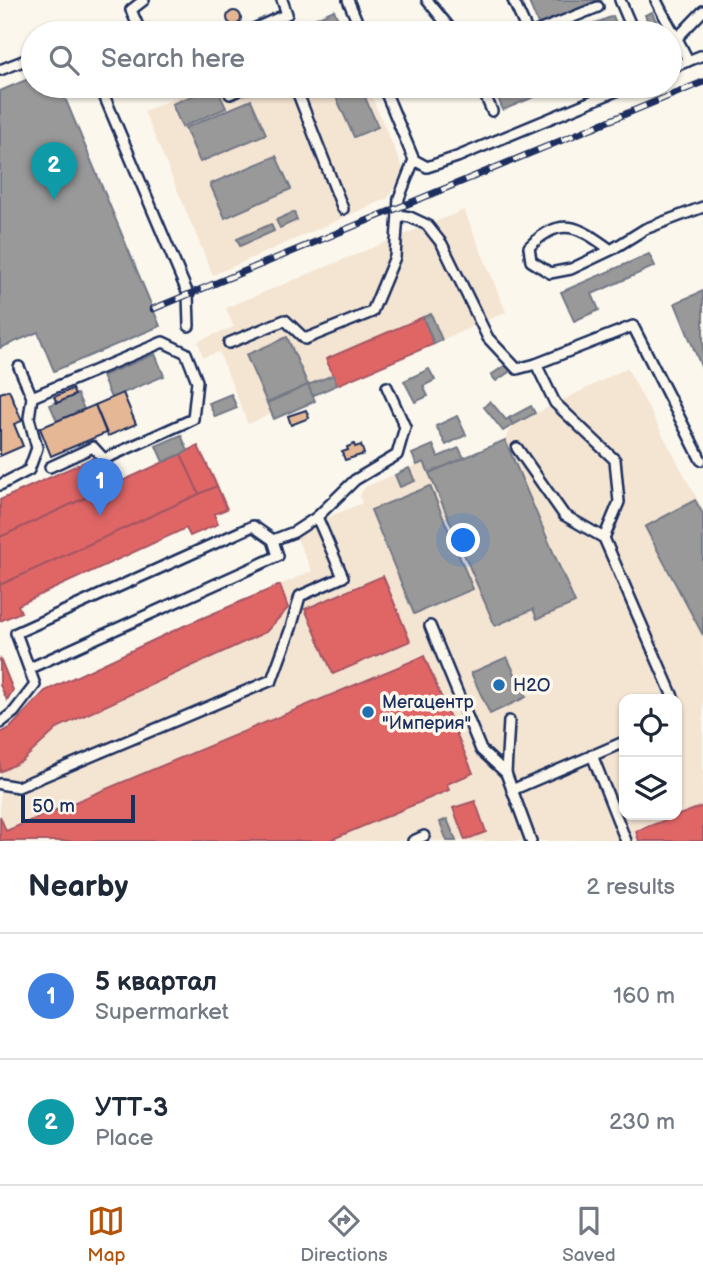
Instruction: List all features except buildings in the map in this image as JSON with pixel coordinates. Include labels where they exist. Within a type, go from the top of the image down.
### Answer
[{"type":"lane","points":[[136,21],[131,10],[144,0]]},
{"type":"lane","points":[[272,21],[287,14],[282,0]]},
{"type":"lane","points":[[348,0],[357,21]]},
{"type":"lane","points":[[427,0],[444,21]]},
{"type":"lane","points":[[513,0],[524,21]]},
{"type":"lane","points":[[620,0],[629,21]]},
{"type":"lane","points":[[656,0],[665,21]]},
{"type":"lane","points":[[561,21],[598,6]]},
{"type":"lane","points":[[682,33],[703,11]]},
{"type":"lane","points":[[682,47],[688,61]]},
{"type":"lane","points":[[682,63],[703,55]]},
{"type":"lane","points":[[0,70],[21,62]]},
{"type":"lane","points":[[105,98],[188,294],[189,326]]},
{"type":"lane","points":[[300,98],[343,209]]},
{"type":"lane","points":[[388,98],[414,159],[428,166],[457,157],[599,98]]},
{"type":"lane","points":[[486,98],[492,111]]},
{"type":"lane","points":[[229,342],[285,320],[305,339],[372,312],[395,257],[399,198],[414,159]]},
{"type":"lane","points":[[611,250],[583,230],[564,226],[542,233],[529,247],[531,261],[550,273],[571,269],[611,250],[645,229],[703,207]]},
{"type":"lane","points":[[398,215],[427,225],[442,244],[488,338],[517,369],[633,326],[701,460]]},
{"type":"lane","points":[[32,397],[163,342],[187,354],[197,381],[193,419],[104,458],[93,447],[50,467]]},
{"type":"lane","points":[[536,364],[555,403],[615,460],[620,502],[604,538]]},
{"type":"lane","points":[[0,485],[29,470],[37,449],[29,418],[32,397],[19,367]]},
{"type":"lane","points":[[273,540],[294,532],[317,517],[355,480],[397,455],[405,426],[387,387]]},
{"type":"lane","points":[[517,448],[564,515],[604,538],[672,694]]},
{"type":"lane","points":[[0,784],[18,787],[272,680],[292,628],[300,596],[343,577],[317,517]]},
{"type":"lane","points":[[0,723],[14,712],[35,685],[16,633],[253,526],[273,540],[278,556],[30,668]]},
{"type":"lane","points":[[430,626],[481,750],[506,774]]},
{"type":"lane","points":[[509,721],[506,774],[531,841]]},
{"type":"lane","points":[[512,790],[619,744]]},
{"type":"lane","points":[[592,755],[626,841]]},
{"type":"lane","points":[[413,841],[424,836]]},
{"type":"shaded area","points":[[176,98],[372,98],[404,171],[388,198],[213,275],[144,111]]},
{"type":"shaded area","points":[[464,210],[506,312],[313,396],[315,401],[274,419],[271,414],[248,424],[219,352],[203,357],[198,341],[234,327],[226,308]]},
{"type":"shaded area","points":[[627,368],[703,510],[703,841],[0,841],[0,733],[10,728],[45,691],[186,625],[312,571],[294,532],[362,503],[360,496],[365,487],[424,462],[429,473],[505,440],[513,425]]},
{"type":"railway","points":[[682,91],[703,82]]},
{"type":"railway","points":[[153,309],[664,98]]},
{"type":"place","name":"УТТ-3","points":[[54,200]]},
{"type":"place","name":"5 квартал","points":[[100,516]]},
{"type":"place","name":"H2O","points":[[499,685]]},
{"type":"place","name":"Мегацентр \"Империя\"","points":[[368,712]]}]
